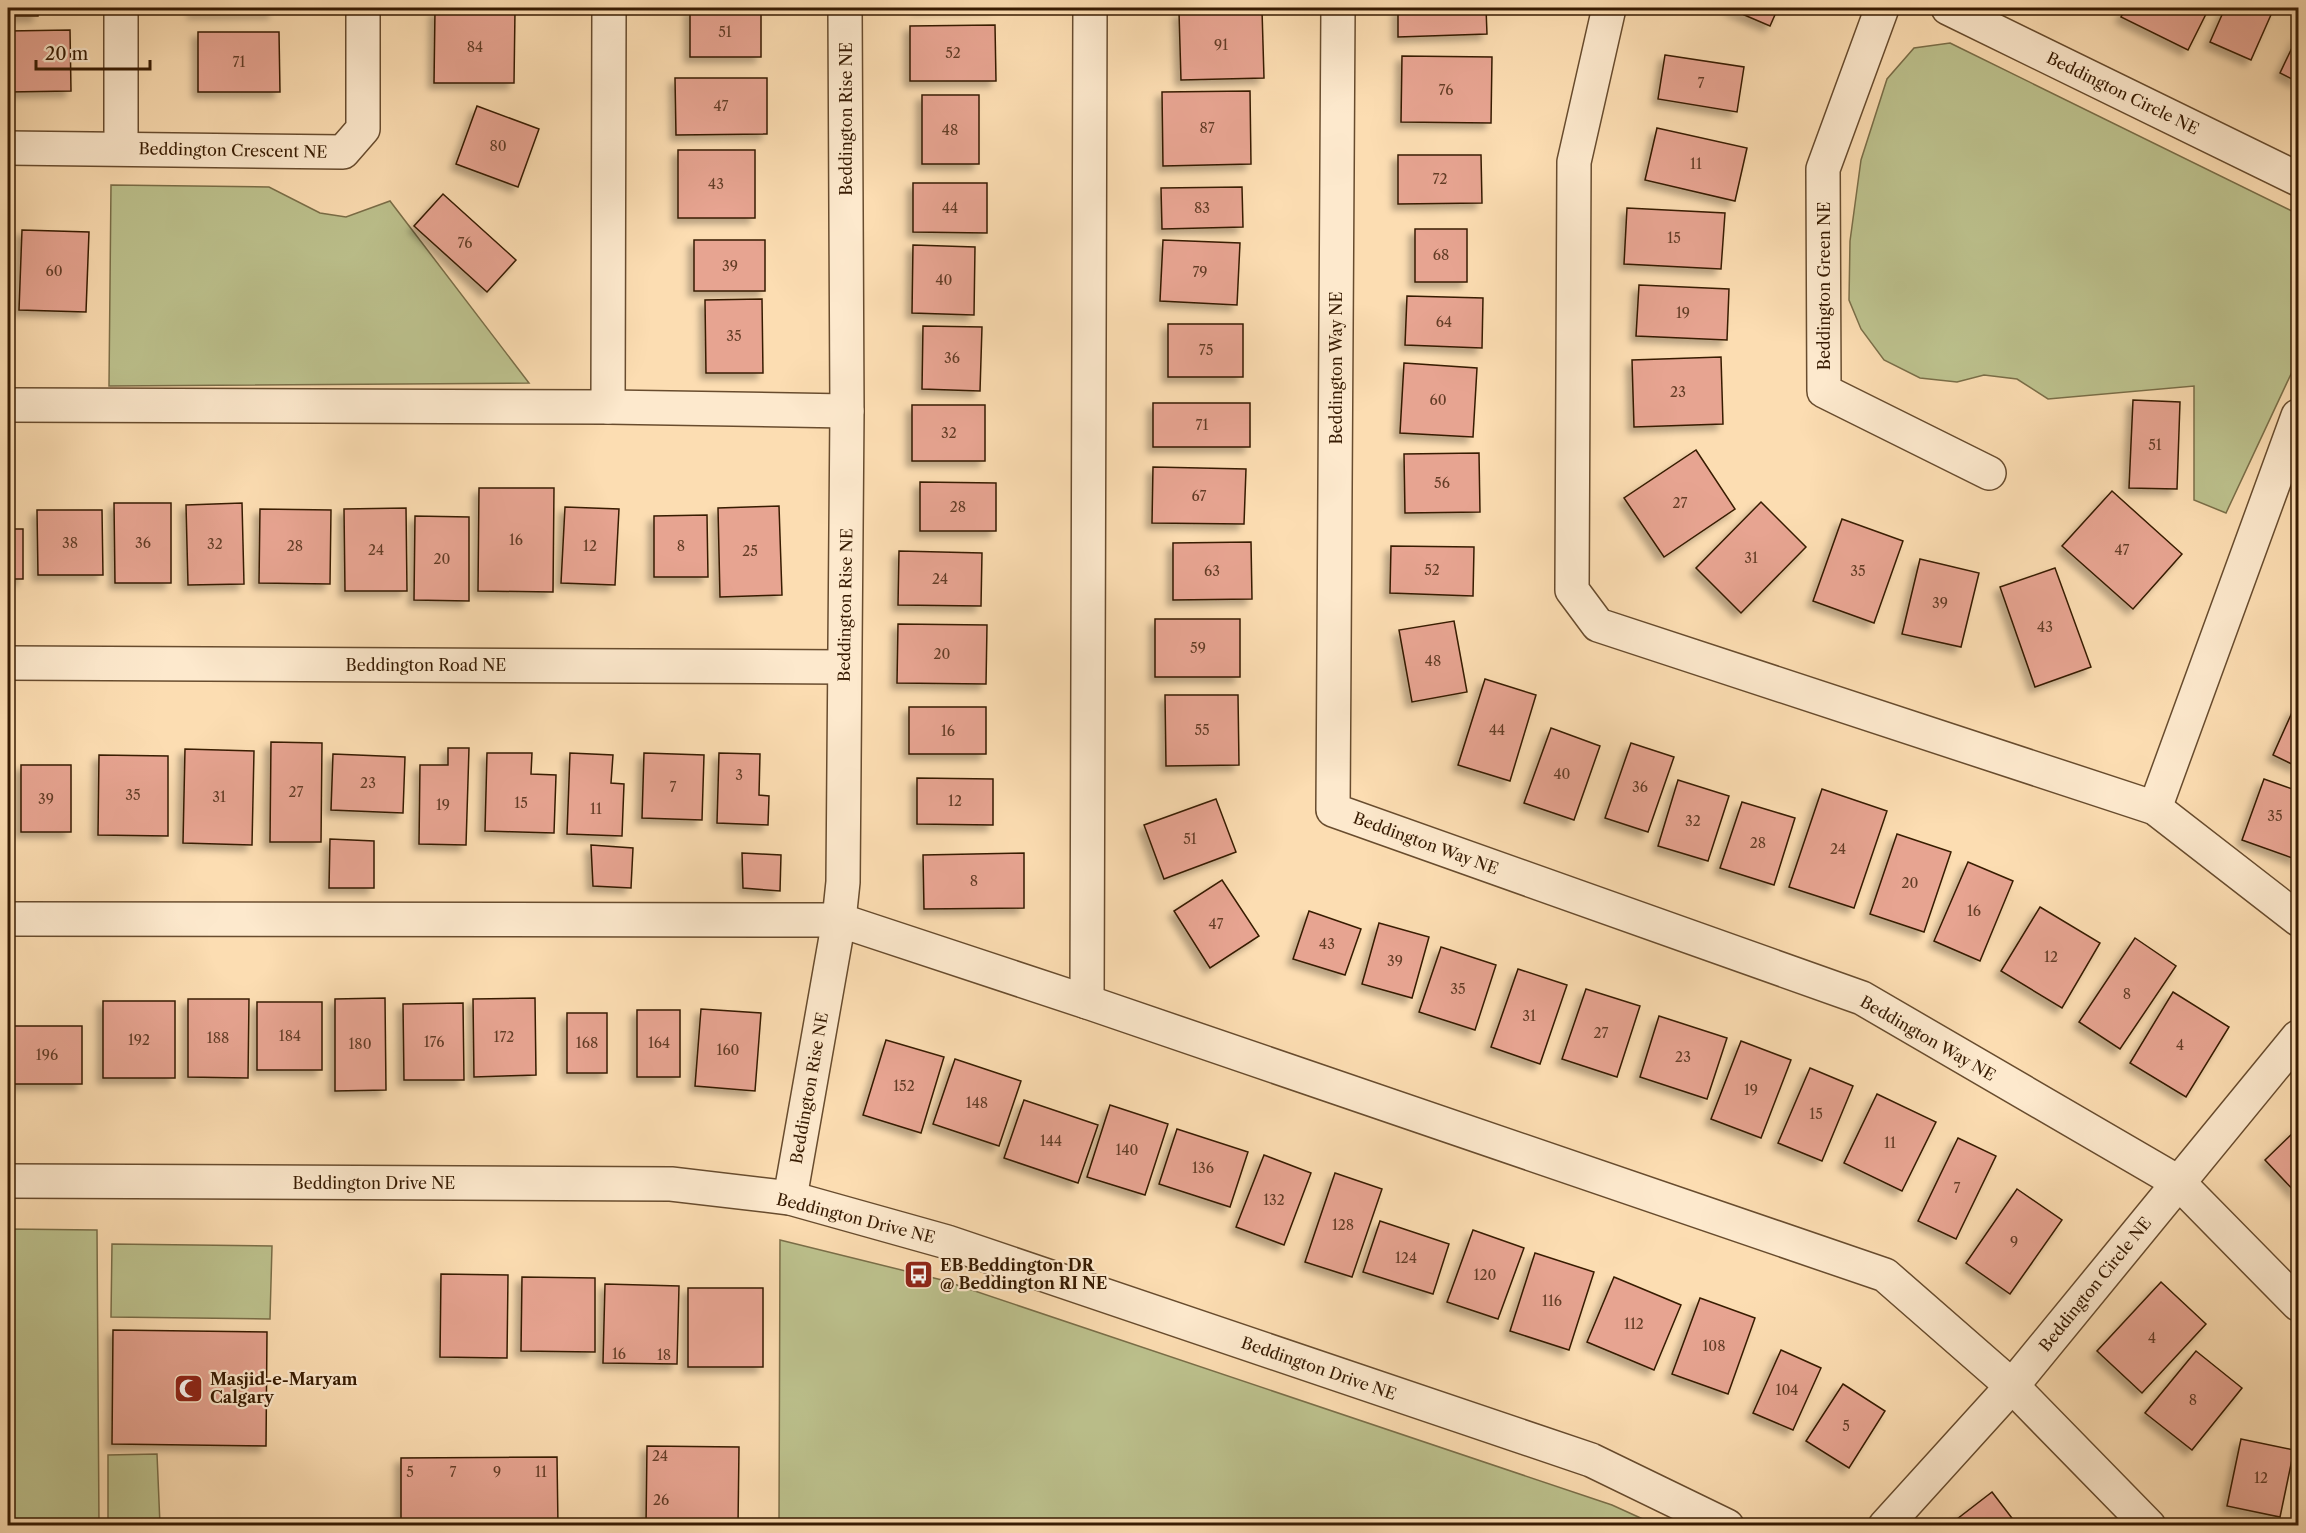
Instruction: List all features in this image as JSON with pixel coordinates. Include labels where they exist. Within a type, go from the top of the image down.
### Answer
[{"type":"street","points":[[121,8],[121,148]]},
{"type":"street","name":"Beddington Crescent NE","points":[[8,148],[344,152],[363,129],[363,8]]},
{"type":"street","points":[[608,407],[609,8]]},
{"type":"street","name":"Beddington Rise NE","points":[[790,1198],[839,920],[843,882],[847,411],[845,8]]},
{"type":"street","points":[[1087,1002],[1090,8]]},
{"type":"street","name":"Beddington Way NE","points":[[1338,8],[1334,810],[1862,998],[2178,1182]]},
{"type":"street","points":[[1609,8],[1574,162],[1572,590],[1598,625],[2156,808],[2298,919]]},
{"type":"street","name":"Beddington Green NE","points":[[1882,8],[1823,169],[1824,391],[1989,474]]},
{"type":"street","name":"Beddington Circle NE","points":[[1948,8],[2298,179]]},
{"type":"street","points":[[8,405],[608,407],[847,411]]},
{"type":"street","points":[[2156,808],[2298,416]]},
{"type":"street","name":"Beddington Road NE","points":[[8,663],[844,667]]},
{"type":"street","points":[[8,919],[839,920],[1087,1002],[1885,1275],[2012,1386],[2149,1526]]},
{"type":"street","name":"Beddington Circle NE","points":[[1885,1526],[2012,1386],[2298,1037]]},
{"type":"street","name":"Beddington Drive NE","points":[[8,1181],[671,1184],[790,1198],[947,1242],[1591,1460],[1727,1526]]},
{"type":"street","points":[[2178,1182],[2298,1304]]},
{"type":"green space","points":[[1950,43],[2298,214],[2298,359],[2226,513],[2194,500],[2194,386],[2048,399],[2017,379],[1984,375],[1957,382],[1920,378],[1884,360],[1861,329],[1849,300],[1850,241],[1861,160],[1887,79],[1914,48]]},
{"type":"green space","points":[[111,185],[269,187],[320,213],[346,217],[390,201],[529,383],[109,386]]},
{"type":"green space","points":[[8,1229],[97,1230],[99,1525],[8,1525]]},
{"type":"green space","points":[[780,1240],[942,1280],[1612,1505],[1656,1525],[779,1525]]},
{"type":"green space","points":[[112,1244],[272,1246],[270,1319],[111,1317]]},
{"type":"green space","points":[[157,1454],[160,1525],[108,1525],[108,1455]]},
{"type":"building","points":[[8,8],[38,8],[38,16],[8,16]]},
{"type":"building","points":[[193,8],[274,8],[274,13],[193,13]]},
{"type":"building","points":[[690,8],[761,8],[761,57],[690,57]]},
{"type":"building","points":[[918,8],[997,8],[918,9]]},
{"type":"building","points":[[1398,8],[1486,8],[1487,34],[1398,37]]},
{"type":"building","points":[[1728,8],[1778,8],[1770,26]]},
{"type":"building","points":[[2126,8],[2209,8],[2188,50],[2121,17]]},
{"type":"building","points":[[2225,8],[2274,8],[2251,60],[2210,42]]},
{"type":"building","points":[[435,10],[515,11],[514,83],[434,83]]},
{"type":"building","points":[[1262,10],[1264,78],[1181,80],[1179,12]]},
{"type":"building","points":[[995,25],[996,81],[910,81],[910,26]]},
{"type":"building","points":[[70,30],[71,91],[8,92],[8,31]]},
{"type":"building","points":[[198,32],[279,32],[280,92],[198,92]]},
{"type":"building","points":[[2298,35],[2298,82],[2280,73]]},
{"type":"building","points":[[1665,55],[1744,67],[1737,112],[1658,99]]},
{"type":"building","points":[[1402,56],[1492,57],[1491,123],[1401,122]]},
{"type":"building","points":[[675,78],[767,78],[767,134],[676,135]]},
{"type":"building","points":[[1250,91],[1251,164],[1163,166],[1162,92]]},
{"type":"building","points":[[922,95],[979,95],[979,164],[922,164]]},
{"type":"building","points":[[477,106],[539,129],[518,187],[456,164]]},
{"type":"building","points":[[1657,128],[1747,148],[1735,201],[1645,180]]},
{"type":"building","points":[[678,150],[755,150],[755,218],[678,218]]},
{"type":"building","points":[[1398,155],[1481,155],[1482,203],[1398,204]]},
{"type":"building","points":[[913,183],[987,183],[987,233],[913,232]]},
{"type":"building","points":[[1242,187],[1243,227],[1162,229],[1161,188]]},
{"type":"building","points":[[443,194],[516,260],[487,292],[414,226]]},
{"type":"building","points":[[1627,208],[1725,213],[1721,269],[1624,264]]},
{"type":"building","points":[[1415,229],[1467,229],[1467,282],[1415,282]]},
{"type":"building","points":[[22,230],[89,232],[86,312],[19,310]]},
{"type":"building","points":[[694,240],[765,240],[765,291],[694,291]]},
{"type":"building","points":[[1163,240],[1240,243],[1237,305],[1160,301]]},
{"type":"building","points":[[913,245],[975,247],[974,315],[912,313]]},
{"type":"building","points":[[1639,285],[1729,289],[1727,340],[1636,336]]},
{"type":"building","points":[[1407,296],[1483,298],[1482,348],[1405,345]]},
{"type":"building","points":[[762,299],[763,373],[706,373],[705,300]]},
{"type":"building","points":[[1168,324],[1243,324],[1243,377],[1168,377]]},
{"type":"building","points":[[923,326],[982,327],[980,391],[922,389]]},
{"type":"building","points":[[1721,357],[1723,424],[1634,427],[1632,360]]},
{"type":"building","points":[[1404,363],[1477,368],[1473,437],[1400,433]]},
{"type":"building","points":[[2133,400],[2180,402],[2177,489],[2129,488]]},
{"type":"building","points":[[1153,403],[1250,403],[1250,447],[1153,447]]},
{"type":"building","points":[[912,405],[985,405],[985,461],[912,461]]},
{"type":"building","points":[[1696,450],[1735,509],[1664,557],[1624,498]]},
{"type":"building","points":[[1479,453],[1480,512],[1405,513],[1404,454]]},
{"type":"building","points":[[1153,467],[1246,469],[1244,524],[1152,523]]},
{"type":"building","points":[[920,482],[996,483],[996,531],[920,531]]},
{"type":"building","points":[[479,488],[554,488],[553,592],[478,591]]},
{"type":"building","points":[[2112,491],[2182,554],[2133,609],[2062,546]]},
{"type":"building","points":[[1761,502],[1806,547],[1741,613],[1696,568]]},
{"type":"building","points":[[114,503],[171,503],[171,583],[115,583]]},
{"type":"building","points":[[242,503],[244,584],[188,585],[186,505]]},
{"type":"building","points":[[779,506],[782,595],[720,597],[718,508]]},
{"type":"building","points":[[565,507],[619,509],[615,585],[561,583]]},
{"type":"building","points":[[406,508],[407,591],[345,591],[344,509]]},
{"type":"building","points":[[260,509],[331,510],[330,584],[259,583]]},
{"type":"building","points":[[37,510],[102,510],[103,575],[38,575]]},
{"type":"building","points":[[707,515],[708,577],[654,577],[654,516]]},
{"type":"building","points":[[415,516],[469,517],[469,601],[414,600]]},
{"type":"building","points":[[1842,519],[1903,541],[1874,623],[1813,601]]},
{"type":"building","points":[[8,529],[23,529],[23,579],[8,579]]},
{"type":"building","points":[[1251,542],[1252,599],[1173,600],[1173,543]]},
{"type":"building","points":[[1391,546],[1474,547],[1473,596],[1390,593]]},
{"type":"building","points":[[899,551],[982,553],[981,606],[898,605]]},
{"type":"building","points":[[1920,559],[1979,573],[1961,647],[1902,634]]},
{"type":"building","points":[[2055,568],[2091,667],[2035,687],[2000,587]]},
{"type":"building","points":[[1155,619],[1240,619],[1240,677],[1155,677]]},
{"type":"building","points":[[1454,621],[1467,692],[1412,702],[1399,630]]},
{"type":"building","points":[[898,624],[987,625],[986,684],[897,683]]},
{"type":"building","points":[[1485,679],[1536,695],[1510,781],[1458,765]]},
{"type":"building","points":[[1165,695],[1238,695],[1239,765],[1166,766]]},
{"type":"building","points":[[909,707],[986,707],[986,754],[909,754]]},
{"type":"building","points":[[2294,708],[2298,710],[2298,767],[2273,755]]},
{"type":"building","points":[[1551,728],[1600,746],[1574,820],[1524,803]]},
{"type":"building","points":[[271,742],[322,743],[321,842],[270,842]]},
{"type":"building","points":[[1631,743],[1674,757],[1648,832],[1605,818]]},
{"type":"building","points":[[448,748],[469,748],[466,845],[419,844],[420,765],[448,765]]},
{"type":"building","points":[[185,749],[254,751],[252,845],[183,843]]},
{"type":"building","points":[[487,753],[532,753],[531,774],[556,775],[554,833],[485,831]]},
{"type":"building","points":[[570,753],[613,755],[611,783],[624,784],[622,836],[567,834]]},
{"type":"building","points":[[644,753],[704,755],[702,820],[642,818]]},
{"type":"building","points":[[719,753],[760,754],[759,795],[769,796],[768,825],[717,823]]},
{"type":"building","points":[[333,754],[405,757],[403,813],[331,810]]},
{"type":"building","points":[[99,755],[168,756],[168,836],[98,835]]},
{"type":"building","points":[[21,765],[71,765],[71,832],[21,832]]},
{"type":"building","points":[[917,778],[993,779],[993,825],[917,824]]},
{"type":"building","points":[[2264,779],[2298,791],[2298,860],[2242,840]]},
{"type":"building","points":[[1678,780],[1729,796],[1708,861],[1658,846]]},
{"type":"building","points":[[1822,789],[1887,811],[1854,908],[1789,887]]},
{"type":"building","points":[[1216,799],[1236,852],[1164,879],[1144,825]]},
{"type":"building","points":[[1742,802],[1795,818],[1774,885],[1720,868]]},
{"type":"building","points":[[1897,834],[1951,852],[1924,932],[1870,914]]},
{"type":"building","points":[[330,839],[374,841],[374,888],[329,888]]},
{"type":"building","points":[[591,845],[633,848],[631,888],[593,886]]},
{"type":"building","points":[[742,853],[781,855],[780,891],[743,888]]},
{"type":"building","points":[[1024,853],[1024,908],[924,909],[923,855]]},
{"type":"building","points":[[1968,862],[2013,881],[1980,961],[1934,941]]},
{"type":"building","points":[[1222,880],[1259,936],[1210,968],[1174,911]]},
{"type":"building","points":[[2040,907],[2100,943],[2062,1008],[2001,971]]},
{"type":"building","points":[[1309,911],[1361,929],[1345,975],[1293,959]]},
{"type":"building","points":[[1379,923],[1429,937],[1412,998],[1362,984]]},
{"type":"building","points":[[2135,938],[2176,966],[2120,1049],[2079,1022]]},
{"type":"building","points":[[1441,947],[1496,965],[1475,1030],[1419,1012]]},
{"type":"building","points":[[1518,969],[1567,985],[1540,1064],[1491,1047]]},
{"type":"building","points":[[1586,989],[1640,1006],[1617,1077],[1562,1059]]},
{"type":"building","points":[[2173,992],[2229,1027],[2186,1097],[2130,1063]]},
{"type":"building","points":[[385,998],[386,1090],[335,1091],[335,999]]},
{"type":"building","points":[[535,998],[536,1075],[474,1077],[473,999]]},
{"type":"building","points":[[188,999],[249,999],[248,1078],[188,1077]]},
{"type":"building","points":[[103,1001],[175,1001],[175,1078],[103,1078]]},
{"type":"building","points":[[257,1002],[322,1002],[322,1070],[257,1070]]},
{"type":"building","points":[[463,1003],[464,1080],[404,1080],[403,1004]]},
{"type":"building","points":[[701,1009],[761,1013],[755,1091],[695,1086]]},
{"type":"building","points":[[637,1010],[680,1010],[680,1077],[637,1077]]},
{"type":"building","points":[[567,1013],[607,1013],[607,1073],[567,1073]]},
{"type":"building","points":[[1659,1016],[1727,1038],[1707,1099],[1640,1077]]},
{"type":"building","points":[[11,1026],[82,1026],[82,1084],[11,1084]]},
{"type":"building","points":[[886,1040],[944,1057],[921,1133],[863,1115]]},
{"type":"building","points":[[1741,1041],[1791,1060],[1761,1138],[1711,1119]]},
{"type":"building","points":[[955,1059],[1021,1081],[999,1146],[933,1124]]},
{"type":"building","points":[[1810,1068],[1853,1086],[1822,1161],[1778,1143]]},
{"type":"building","points":[[1877,1094],[1936,1122],[1902,1191],[1844,1163]]},
{"type":"building","points":[[1024,1100],[1098,1125],[1078,1183],[1004,1158]]},
{"type":"building","points":[[1110,1105],[1168,1124],[1145,1195],[1087,1177]]},
{"type":"building","points":[[2298,1128],[2298,1195],[2265,1160]]},
{"type":"building","points":[[1177,1129],[1248,1152],[1230,1207],[1159,1184]]},
{"type":"building","points":[[1958,1138],[1996,1156],[1956,1239],[1918,1221]]},
{"type":"building","points":[[1264,1155],[1311,1173],[1284,1245],[1236,1227]]},
{"type":"building","points":[[1335,1173],[1382,1189],[1352,1277],[1305,1262]]},
{"type":"building","points":[[2017,1189],[2062,1220],[2010,1294],[1966,1263]]},
{"type":"building","points":[[1380,1221],[1449,1244],[1433,1294],[1363,1272]]},
{"type":"building","points":[[1473,1230],[1524,1248],[1498,1319],[1447,1302]]},
{"type":"building","points":[[1535,1253],[1594,1272],[1569,1350],[1510,1331]]},
{"type":"building","points":[[441,1274],[508,1275],[507,1358],[440,1357]]},
{"type":"building","points":[[522,1277],[595,1278],[595,1352],[521,1351]]},
{"type":"building","points":[[1614,1277],[1681,1305],[1654,1370],[1587,1342]]},
{"type":"building","points":[[2161,1282],[2206,1324],[2142,1393],[2097,1351]]},
{"type":"building","points":[[605,1284],[679,1286],[677,1364],[603,1363]]},
{"type":"building","points":[[688,1288],[763,1288],[763,1367],[688,1367]]},
{"type":"building","points":[[1700,1298],[1755,1318],[1728,1394],[1672,1374]]},
{"type":"building","name":"Masjid-e-Maryam Calgary","points":[[113,1330],[267,1332],[266,1446],[112,1444]]},
{"type":"building","points":[[1781,1350],[1821,1368],[1793,1430],[1753,1413]]},
{"type":"building","points":[[2196,1351],[2242,1388],[2192,1450],[2145,1413]]},
{"type":"building","points":[[1843,1384],[1885,1411],[1849,1468],[1806,1441]]},
{"type":"building","points":[[2241,1439],[2294,1450],[2280,1517],[2227,1506]]},
{"type":"building","points":[[647,1446],[739,1447],[738,1526],[646,1526]]},
{"type":"building","points":[[557,1457],[558,1526],[401,1526],[401,1458]]},
{"type":"building","points":[[1992,1492],[2018,1526],[1948,1526]]},
{"type":"place","name":"EB Beddington DR @ Beddington RI NE","points":[[919,1274]]},
{"type":"place","name":"Masjid-e-Maryam Calgary","points":[[189,1388]]}]
